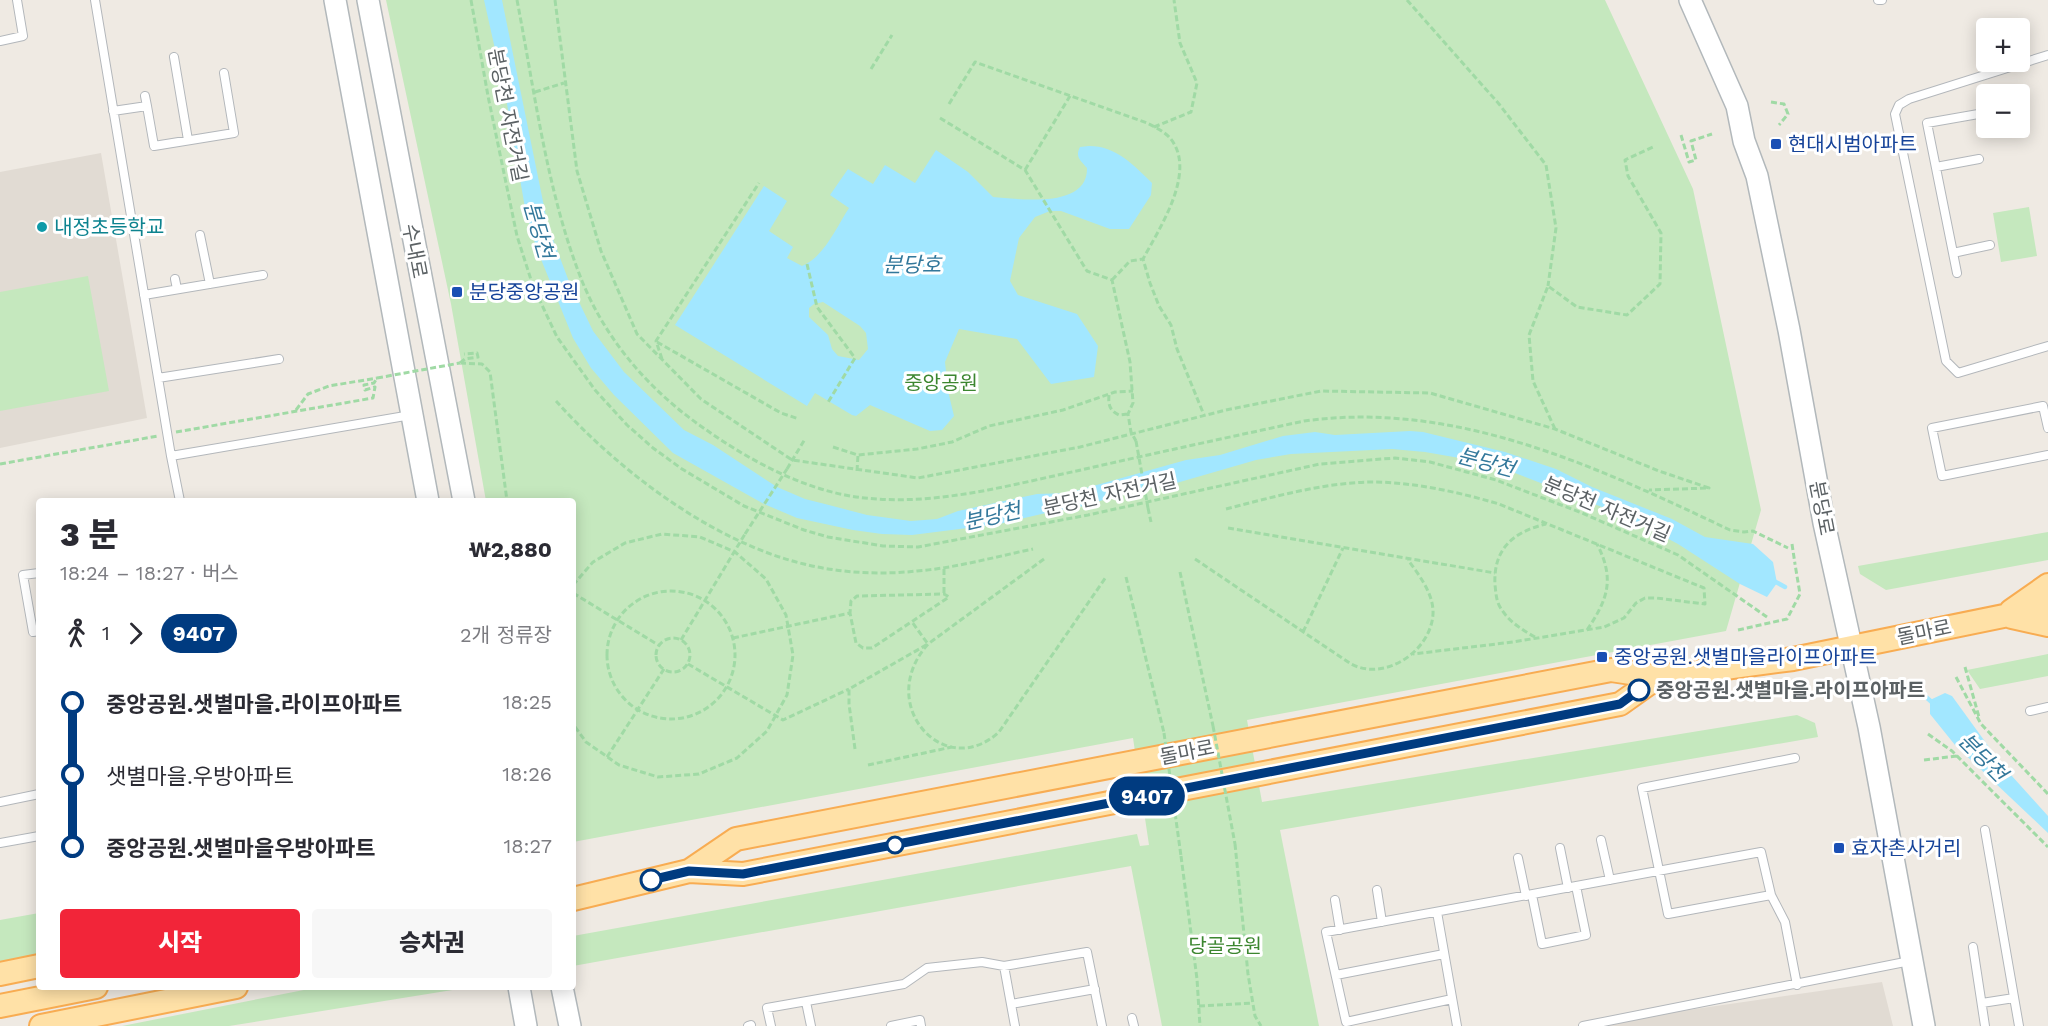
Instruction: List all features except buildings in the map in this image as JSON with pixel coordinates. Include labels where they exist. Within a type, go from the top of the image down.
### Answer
[{"type":"main road","name":"수내로","points":[[335,0],[427,498]]},
{"type":"main road","name":"수내로","points":[[368,0],[463,498]]},
{"type":"main road","name":"분당로","points":[[1690,0],[1737,106],[1744,141],[1757,176],[1789,330],[1824,523],[1869,727],[1924,1026]]},
{"type":"main road","points":[[2005,615],[2048,585]]},
{"type":"main road","name":"돌마로","points":[[689,871],[735,839],[1611,669],[1658,676],[1793,659],[2048,607]]},
{"type":"main road","points":[[2005,615],[2048,625]]},
{"type":"main road","name":"돌마로","points":[[576,898],[689,871],[743,874],[1620,704],[1658,676]]},
{"type":"main road","points":[[0,974],[36,967]]},
{"type":"main road","points":[[0,1006],[81,990]]},
{"type":"main road","points":[[41,1026],[221,990]]},
{"type":"main road","points":[[520,990],[526,1026]]},
{"type":"main road","points":[[563,990],[570,1026]]},
{"type":"lane","points":[[0,41],[23,36],[17,0]]},
{"type":"lane","points":[[95,0],[179,498]]},
{"type":"lane","points":[[2048,56],[1909,99],[1899,105],[1895,114],[1946,361],[1958,373],[2048,346]]},
{"type":"lane","points":[[174,57],[188,140]]},
{"type":"lane","points":[[145,96],[154,146],[234,133],[224,73]]},
{"type":"lane","points":[[114,111],[147,106]]},
{"type":"lane","points":[[1957,273],[1927,123],[1976,114]]},
{"type":"lane","points":[[1936,167],[1979,159]]},
{"type":"lane","points":[[200,235],[210,284]]},
{"type":"lane","points":[[1953,253],[1990,246]]},
{"type":"lane","points":[[144,295],[263,275]]},
{"type":"lane","points":[[175,279],[177,289]]},
{"type":"lane","points":[[158,378],[279,359]]},
{"type":"lane","points":[[2048,428],[2043,406],[1932,428],[1942,476],[2048,455]]},
{"type":"lane","points":[[171,456],[412,414]]},
{"type":"lane","points":[[36,573],[23,575],[33,632],[36,632]]},
{"type":"lane","points":[[2030,711],[2048,707]]},
{"type":"lane","points":[[1771,895],[1668,914],[1642,788],[1795,758]]},
{"type":"lane","points":[[0,802],[36,795]]},
{"type":"lane","points":[[1985,830],[2019,1026]]},
{"type":"lane","points":[[0,843],[36,837]]},
{"type":"lane","points":[[1602,840],[1610,880]]},
{"type":"lane","points":[[1518,858],[1542,944],[1586,935],[1560,848]]},
{"type":"lane","points":[[1452,999],[1346,1022],[1326,932],[1761,852],[1771,895],[1785,922],[1797,985]]},
{"type":"lane","points":[[1377,890],[1382,922]]},
{"type":"lane","points":[[1335,900],[1340,930]]},
{"type":"lane","points":[[1437,912],[1457,1026]]},
{"type":"lane","points":[[1973,947],[1985,1026]]},
{"type":"lane","points":[[771,1026],[767,1008],[904,984],[927,969],[982,962],[1004,966],[1087,952],[1102,1026]]},
{"type":"lane","points":[[1336,975],[1444,954]]},
{"type":"lane","points":[[1583,1026],[1598,1025],[1797,985],[1911,960]]},
{"type":"lane","points":[[1004,966],[1016,1026]]},
{"type":"lane","points":[[1011,1004],[1095,989]]},
{"type":"lane","points":[[1982,1004],[2014,998]]},
{"type":"lane","points":[[806,1002],[811,1026]]},
{"type":"lane","points":[[891,1026],[920,1020],[921,1026]]},
{"type":"path","name":"분당천 자전거길","points":[[471,0],[517,236],[533,286],[557,337],[595,390],[652,448],[744,506],[828,537],[883,546],[918,547],[1088,515],[1320,464],[1407,459],[1430,462],[1496,480],[1582,513],[1677,555],[1767,617]]},
{"type":"path","name":"분당천 자전거길","points":[[517,0],[556,202],[570,250],[602,321],[614,341],[654,387],[695,422],[756,461],[806,483],[847,495],[924,499],[993,489],[1304,421],[1369,418],[1434,422],[1508,438],[1617,477],[1730,530],[1753,531],[1788,548]]},
{"type":"path","points":[[555,0],[577,171],[601,251],[637,334],[701,399],[792,460],[918,478],[1080,447],[1204,415],[1321,391],[1430,393],[1555,429],[1659,471],[1709,488],[1647,490]]},
{"type":"path","points":[[1154,127],[1191,112],[1197,83],[1180,43],[1174,0]]},
{"type":"path","points":[[1407,0],[1499,104],[1546,165],[1556,228],[1548,286],[1529,335],[1533,381],[1555,429]]},
{"type":"path","points":[[870,69],[892,35]]},
{"type":"path","points":[[949,104],[975,62],[1154,127],[1170,138],[1179,162],[1179,182],[1164,220],[1143,259],[1150,284],[1159,306],[1171,325],[1177,349],[1204,415]]},
{"type":"path","points":[[535,92],[564,83]]},
{"type":"path","points":[[1024,170],[1070,96]]},
{"type":"path","points":[[1771,102],[1784,104],[1788,114],[1779,125]]},
{"type":"path","points":[[940,118],[1024,170],[1087,271],[1112,280]]},
{"type":"path","points":[[1681,135],[1689,162],[1696,160],[1691,141],[1712,134]]},
{"type":"path","points":[[1548,286],[1577,307],[1627,315],[1660,284],[1661,233],[1628,176],[1625,160],[1655,147]]},
{"type":"path","points":[[656,341],[759,183]]},
{"type":"path","points":[[1112,280],[1130,261],[1143,259]]},
{"type":"path","points":[[807,264],[817,307],[855,358],[827,404]]},
{"type":"path","points":[[1112,280],[1130,362],[1134,403],[1128,414],[1132,434],[1136,441],[1151,522]]},
{"type":"path","points":[[656,341],[663,360]]},
{"type":"path","points":[[656,341],[781,413],[799,419]]},
{"type":"path","points":[[460,363],[465,357]]},
{"type":"path","points":[[295,411],[308,394],[329,386],[460,363],[482,364],[490,372],[507,498]]},
{"type":"path","points":[[0,464],[373,398],[375,387],[364,390],[364,385],[374,383],[377,378]]},
{"type":"path","points":[[833,447],[858,455],[917,449],[951,442],[989,426],[1063,410],[1119,392],[1133,391]]},
{"type":"path","points":[[1108,395],[1109,406],[1112,410],[1119,415],[1128,414]]},
{"type":"path","points":[[556,401],[600,446],[651,488],[689,513],[741,542],[792,560],[828,569],[914,572],[944,569],[1033,549]]},
{"type":"path","points":[[681,640],[805,439]]},
{"type":"path","points":[[857,471],[858,455]]},
{"type":"path","points":[[1226,508],[1275,496],[1339,486],[1370,482],[1406,484],[1480,498],[1704,588],[1705,603],[1645,598],[1636,603],[1624,618],[1615,624],[1536,638],[1413,654]]},
{"type":"path","points":[[1536,638],[1521,629],[1500,607],[1496,598],[1495,573],[1503,550],[1510,540],[1520,532],[1547,523]]},
{"type":"path","points":[[1228,528],[1495,573]]},
{"type":"path","points":[[576,582],[593,562],[625,543],[662,534],[700,537],[735,552],[766,579],[786,615],[794,655],[787,695],[767,731],[737,759],[699,774],[658,777],[619,765],[585,742],[576,728]]},
{"type":"path","points":[[1587,630],[1597,615],[1609,580],[1607,567],[1596,543]]},
{"type":"path","points":[[1738,630],[1787,619],[1800,594],[1792,544]]},
{"type":"path","points":[[1304,632],[1343,548]]},
{"type":"path","points":[[688,664],[783,720],[849,689],[928,644],[1044,559]]},
{"type":"path","points":[[1195,559],[1360,669],[1372,670],[1401,663],[1413,654],[1429,630],[1433,614],[1431,599],[1424,583],[1408,560]]},
{"type":"path","points":[[944,569],[944,594]]},
{"type":"path","points":[[1180,572],[1213,726],[1235,844],[1240,905],[1253,1003],[1255,1016],[1261,1026]]},
{"type":"path","points":[[868,765],[956,747],[978,746],[990,740],[999,732],[1106,577]]},
{"type":"path","points":[[1126,577],[1164,733],[1182,856],[1197,979],[1200,1026]]},
{"type":"path","points":[[667,590],[687,592],[706,600],[720,613],[731,630],[735,649],[734,668],[728,687],[715,703],[698,714],[677,720],[657,718],[637,711],[621,697],[610,679],[606,659],[608,638],[616,620],[630,604],[647,594],[667,590]]},
{"type":"path","points":[[944,594],[949,597],[872,648],[863,648],[856,642],[850,613],[851,601],[857,596],[944,594]]},
{"type":"path","points":[[576,595],[660,646]]},
{"type":"path","points":[[733,638],[850,613]]},
{"type":"path","points":[[912,622],[928,644]]},
{"type":"path","points":[[669,639],[681,640],[690,653],[688,664],[674,672],[664,669],[657,656],[660,646],[669,639]]},
{"type":"path","points":[[928,644],[919,654],[909,678],[907,692],[910,705],[924,732],[937,742],[956,747]]},
{"type":"path","points":[[1965,667],[1981,724]]},
{"type":"path","points":[[607,757],[664,669]]},
{"type":"path","points":[[1956,677],[1981,724],[2048,794]]},
{"type":"path","points":[[849,689],[855,749]]},
{"type":"path","points":[[1928,734],[1957,756],[2048,847]]},
{"type":"path","points":[[1924,760],[1957,756]]},
{"type":"path","points":[[1199,1006],[1253,1003]]},
{"type":"shaded area","points":[[101,153],[147,418],[0,448],[0,172]]},
{"type":"shaded area","points":[[1882,982],[1893,1026],[1599,1026],[1598,1023]]},
{"type":"green space","name":"중앙공원","points":[[386,0],[1605,0],[1693,189],[1761,510],[1726,631],[1247,720],[1262,802],[1797,715],[1815,723],[1818,737],[1280,830],[1319,1026],[1162,1026],[1131,866],[576,965],[576,935],[1137,834],[1140,846],[1149,845],[1133,738],[576,841],[576,498],[485,498],[451,304]]},
{"type":"green space","points":[[2029,207],[2037,256],[2001,262],[1993,213]]},
{"type":"green space","points":[[88,276],[109,391],[0,411],[0,292]]},
{"type":"green space","points":[[2048,532],[2048,560],[1886,590],[1860,574],[1858,566]]},
{"type":"green space","points":[[2048,654],[2048,676],[1980,689],[1967,670]]},
{"type":"green space","points":[[36,914],[36,955],[0,962],[0,920]]},
{"type":"green space","points":[[304,990],[452,990],[229,1026],[122,1026]]},
{"type":"water","points":[[484,0],[502,0],[548,226],[568,279],[593,331],[624,372],[684,430],[713,445],[777,487],[805,499],[867,515],[911,521],[937,519],[958,511],[1037,494],[1068,493],[1186,460],[1220,455],[1283,436],[1315,432],[1335,435],[1423,432],[1505,452],[1556,469],[1592,487],[1672,519],[1705,537],[1753,544],[1773,562],[1777,583],[1767,597],[1740,584],[1678,544],[1625,516],[1502,468],[1425,452],[1392,449],[1291,454],[1256,460],[1173,484],[1135,490],[1084,506],[999,524],[912,535],[853,530],[797,518],[764,504],[673,453],[614,395],[591,368],[573,338],[536,247],[525,208],[506,98]]},
{"type":"water","name":"분당호","points":[[1080,147],[1108,149],[1124,158],[1152,183],[1151,195],[1129,229],[1110,229],[1061,211],[1050,211],[1035,217],[1019,238],[1010,281],[1018,295],[1077,314],[1098,346],[1094,377],[1051,384],[1017,339],[959,329],[945,362],[948,391],[954,416],[942,430],[930,431],[870,405],[856,416],[852,415],[815,393],[807,406],[675,325],[764,186],[787,201],[769,231],[793,247],[787,258],[802,266],[810,262],[823,249],[849,208],[830,195],[848,169],[873,184],[885,165],[915,183],[936,150],[968,172],[993,197],[1050,199],[1065,196],[1076,190],[1084,181],[1087,168],[1078,156]],"holes":[[[823,302],[860,326],[866,333],[868,349],[859,360],[838,356],[832,349],[828,335],[809,317],[809,308]]]},
{"type":"water","points":[[1945,693],[1952,696],[2002,765],[2048,816],[2048,833],[1955,745],[1930,714],[1930,700]]},
{"type":"waterway","name":"분당천","points":[[1774,581],[1785,587]]},
{"type":"waterway","name":"분당천","points":[[1919,691],[1934,704]]},
{"type":"bus line","name":"9407","points":[[651,880],[689,871],[743,874],[1620,704],[1639,690]]},
{"type":"place","name":"현대시범아파트","points":[[1776,144]]},
{"type":"place","name":"내정초등학교","points":[[42,227]]},
{"type":"place","name":"분당중앙공원","points":[[457,292]]},
{"type":"place","name":"중앙공원.샛별마을라이프아파트","points":[[1602,657]]},
{"type":"place","name":"중앙공원.샛별마을.라이프아파트","points":[[1639,690]]},
{"type":"place","name":"효자촌사거리","points":[[1839,848]]},
{"type":"park label","name":"당골공원","points":[[1225,946]]}]
